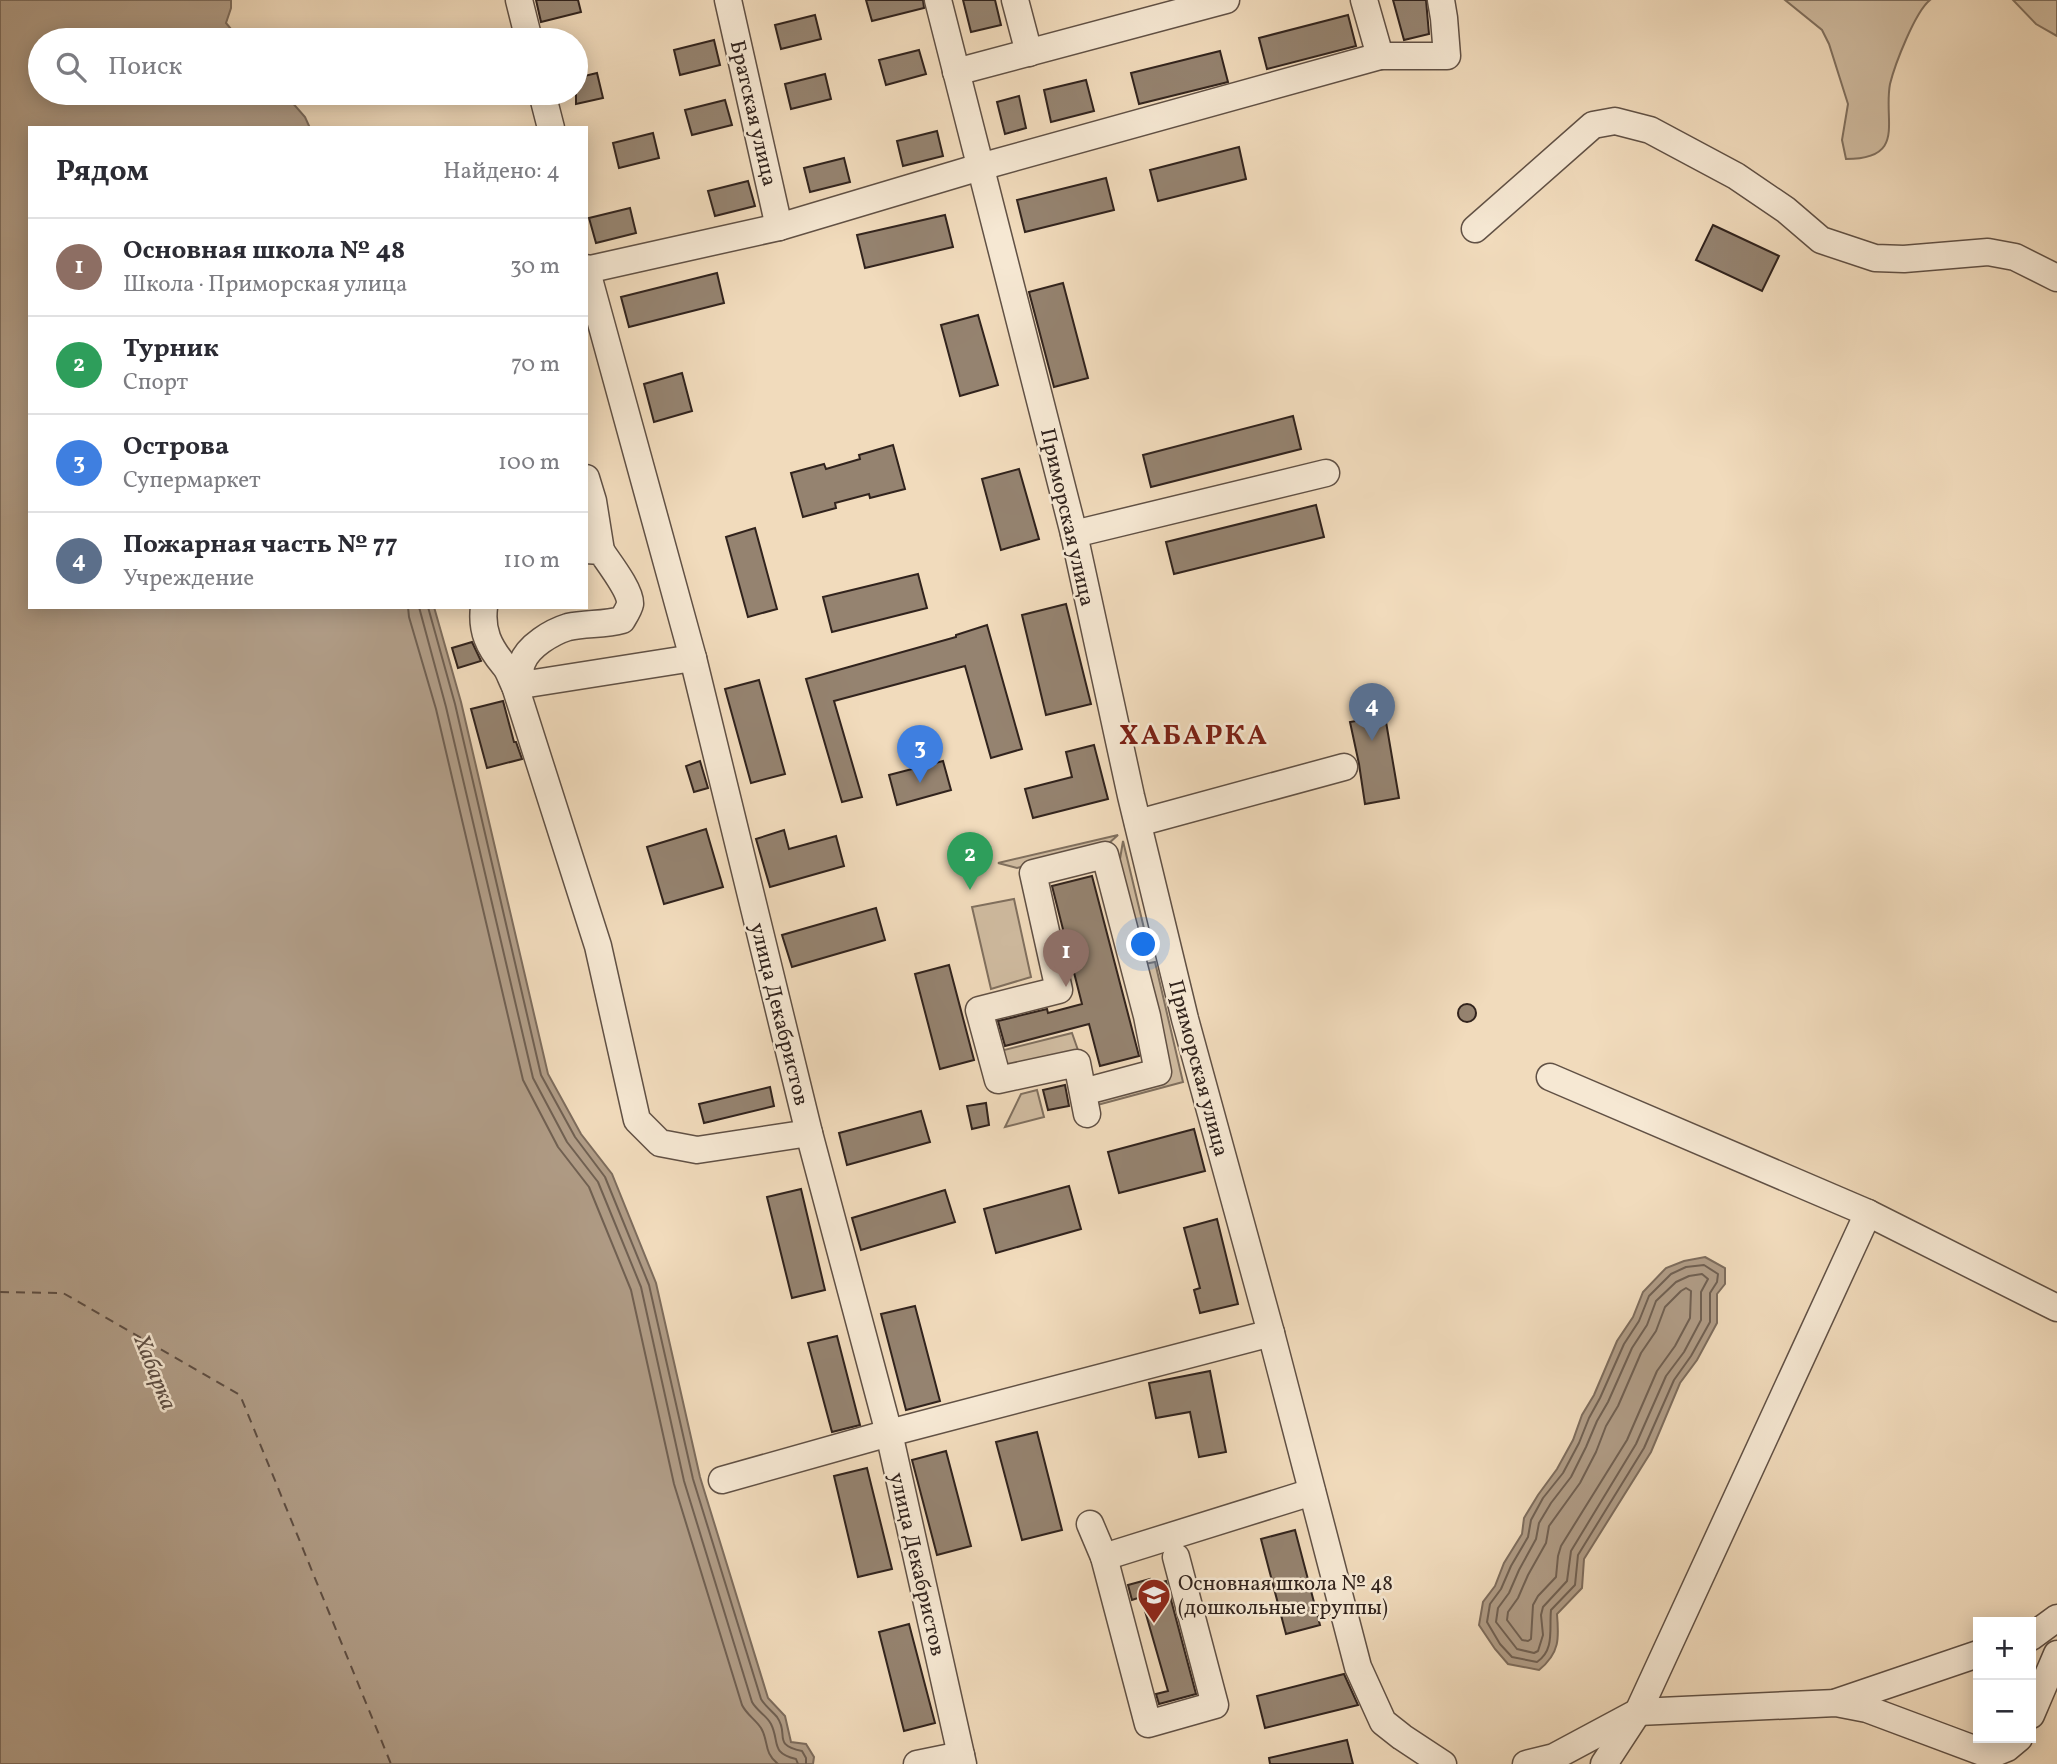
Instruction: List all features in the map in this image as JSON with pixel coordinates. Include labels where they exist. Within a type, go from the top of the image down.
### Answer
[{"type":"street","points":[[519,0],[526,28]]},
{"type":"street","name":"Братская улица","points":[[729,0],[779,227]]},
{"type":"street","name":"Приморская улица","points":[[938,0],[1074,534],[1185,1019],[1358,1667],[1383,1721],[1415,1755]]},
{"type":"street","points":[[1015,0],[1029,54]]},
{"type":"street","points":[[956,72],[1029,54],[1157,9],[1226,0]]},
{"type":"street","points":[[1364,0],[1381,56]]},
{"type":"street","points":[[588,269],[779,227],[980,167],[1381,56],[1447,56],[1441,0]]},
{"type":"street","points":[[545,105],[550,126]]},
{"type":"street","points":[[1475,229],[1593,125],[1615,121],[1650,130],[1736,176],[1786,210],[1821,240],[1875,258],[1904,259],[1988,253],[2015,257],[2057,278]]},
{"type":"street","name":"улица Декабристов","points":[[588,276],[693,658],[809,1133],[889,1433],[962,1760]]},
{"type":"street","points":[[1074,534],[1326,473]]},
{"type":"street","points":[[519,685],[521,664],[532,648],[567,628],[622,620],[629,606],[626,589],[594,551],[593,501],[588,485]]},
{"type":"street","points":[[484,609],[483,631],[487,641],[519,685],[597,946],[637,1120],[660,1143],[697,1150],[809,1133]]},
{"type":"street","points":[[519,685],[693,658]]},
{"type":"street","points":[[1138,823],[1344,767]]},
{"type":"street","points":[[1105,855],[1147,1016],[1158,1072],[1085,1103],[1077,1063],[998,1080],[979,1010],[1059,990],[1033,873],[1105,855]]},
{"type":"street","points":[[1550,1077],[1868,1213],[2057,1308]]},
{"type":"street","points":[[1604,1764],[1638,1712],[1868,1213]]},
{"type":"street","points":[[722,1480],[889,1433],[1271,1333]]},
{"type":"street","points":[[1104,1557],[1312,1492]]},
{"type":"street","points":[[1090,1524],[1104,1557],[1148,1724],[1215,1705],[1176,1557]]},
{"type":"street","points":[[2036,1633],[2057,1618]]},
{"type":"street","points":[[2036,1703],[2057,1654]]},
{"type":"street","points":[[1836,1703],[1973,1656]]},
{"type":"street","points":[[1526,1764],[1554,1757],[1638,1712],[1836,1703],[1867,1709],[1990,1755],[2014,1743]]},
{"type":"street","points":[[2007,1764],[2018,1743]]},
{"type":"street","points":[[1415,1755],[1443,1764]]},
{"type":"street","points":[[917,1764],[962,1760]]},
{"type":"shaded area","points":[[1785,0],[1930,0],[1918,15],[1896,64],[1890,84],[1888,135],[1885,145],[1878,152],[1865,157],[1846,159],[1842,140],[1848,104],[1829,44],[1822,30]]},
{"type":"shaded area","points":[[2013,0],[2057,0],[2057,36],[2036,24]]},
{"type":"shaded area","points":[[1118,835],[1108,844],[1017,868],[998,863]]},
{"type":"shaded area","points":[[1123,841],[1149,949],[1137,952],[1112,860],[1120,859]]},
{"type":"shaded area","points":[[1014,899],[1031,977],[991,989],[972,907]]},
{"type":"shaded area","points":[[1155,962],[1183,1082],[1090,1107],[1089,1096],[1166,1076],[1139,965]]},
{"type":"shaded area","points":[[1072,1033],[1079,1053],[1005,1072],[997,1064],[1004,1050]]},
{"type":"shaded area","points":[[1037,1090],[1044,1117],[1005,1127],[1021,1094]]},
{"type":"water","name":"Хабарка","points":[[0,0],[231,0],[226,23],[230,28],[28,28],[28,105],[294,105],[309,126],[28,126],[28,609],[435,609],[461,702],[548,1074],[581,1134],[612,1174],[656,1283],[700,1477],[768,1698],[785,1716],[791,1742],[806,1744],[814,1757],[813,1764],[0,1764]]},
{"type":"water","points":[[1705,1257],[1725,1268],[1725,1284],[1717,1294],[1717,1323],[1697,1360],[1680,1383],[1651,1452],[1584,1559],[1582,1588],[1557,1614],[1558,1638],[1551,1657],[1539,1670],[1508,1664],[1479,1625],[1483,1602],[1495,1586],[1504,1563],[1522,1534],[1524,1518],[1573,1440],[1617,1341],[1633,1317],[1643,1292],[1666,1268]]},
{"type":"building","points":[[536,0],[578,0],[581,12],[541,22]]},
{"type":"building","points":[[866,0],[923,0],[924,8],[872,21]]},
{"type":"building","points":[[963,0],[995,0],[1001,25],[971,32]]},
{"type":"building","points":[[1393,0],[1426,0],[1429,34],[1404,40]]},
{"type":"building","points":[[815,15],[821,39],[781,49],[775,25]]},
{"type":"building","points":[[1348,15],[1356,46],[1267,69],[1259,38]]},
{"type":"building","points":[[714,40],[720,65],[680,75],[674,50]]},
{"type":"building","points":[[919,50],[926,74],[886,85],[879,60]]},
{"type":"building","points":[[1220,51],[1228,82],[1139,104],[1131,73]]},
{"type":"building","points":[[597,73],[603,98],[588,101],[588,75]]},
{"type":"building","points":[[825,74],[831,99],[791,109],[785,84]]},
{"type":"building","points":[[1086,80],[1094,111],[1051,122],[1044,90]]},
{"type":"building","points":[[1019,96],[1026,128],[1005,134],[997,102]]},
{"type":"building","points":[[725,100],[732,125],[692,135],[685,110]]},
{"type":"building","points":[[937,131],[943,156],[903,166],[897,141]]},
{"type":"building","points":[[653,133],[659,158],[619,168],[613,143]]},
{"type":"building","points":[[1239,147],[1246,179],[1158,201],[1150,170]]},
{"type":"building","points":[[844,158],[850,182],[810,192],[804,168]]},
{"type":"building","points":[[1106,178],[1114,210],[1025,232],[1017,200]]},
{"type":"building","points":[[748,181],[755,206],[715,216],[708,191]]},
{"type":"building","points":[[630,208],[636,233],[596,243],[589,218]]},
{"type":"building","points":[[945,215],[953,247],[865,268],[857,235]]},
{"type":"building","points":[[1713,225],[1779,256],[1762,291],[1696,260]]},
{"type":"building","points":[[717,273],[724,303],[629,327],[621,297]]},
{"type":"building","points":[[1063,283],[1088,378],[1054,387],[1029,292]]},
{"type":"building","points":[[978,315],[998,385],[960,396],[941,325]]},
{"type":"building","points":[[682,373],[692,411],[654,422],[644,384]]},
{"type":"building","points":[[1293,416],[1301,449],[1151,487],[1143,455]]},
{"type":"building","points":[[893,445],[905,489],[870,498],[869,494],[835,503],[836,508],[803,517],[791,473],[824,464],[826,469]]},
{"type":"building","points":[[1019,469],[1039,539],[1001,550],[982,479]]},
{"type":"building","points":[[1316,505],[1324,537],[1174,574],[1166,542]]},
{"type":"building","points":[[755,528],[777,609],[748,617],[726,537]]},
{"type":"building","points":[[918,574],[927,608],[832,632],[823,597]]},
{"type":"building","points":[[1066,604],[1091,704],[1046,715],[1022,615]]},
{"type":"building","points":[[987,625],[1022,749],[991,758],[965,666],[834,701],[862,797],[842,802],[806,679],[956,637]]},
{"type":"building","points":[[472,642],[481,661],[458,668],[452,648]]},
{"type":"building","points":[[759,680],[785,774],[751,783],[725,689]]},
{"type":"building","points":[[503,701],[514,742],[522,759],[487,768],[471,709]]},
{"type":"building","points":[[1385,716],[1399,798],[1365,804],[1350,722]]},
{"type":"building","points":[[1094,745],[1108,799],[1033,818],[1025,789],[1072,777],[1066,752]]},
{"type":"building","points":[[700,761],[708,788],[694,792],[686,766]]},
{"type":"building","points":[[943,761],[951,790],[897,805],[889,775]]},
{"type":"building","points":[[706,829],[723,887],[664,904],[647,847]]},
{"type":"building","points":[[784,830],[789,849],[836,836],[844,866],[770,887],[756,839]]},
{"type":"building","points":[[1092,876],[1139,1056],[1100,1066],[1089,1024],[1005,1046],[998,1021],[1082,1004],[1052,886]]},
{"type":"building","points":[[876,908],[885,940],[792,967],[782,935]]},
{"type":"building","points":[[949,965],[974,1060],[940,1069],[915,974]]},
{"type":"building","points":[[1463,1004],[1471,1004],[1476,1013],[1474,1020],[1463,1022],[1458,1017],[1458,1009]]},
{"type":"building","points":[[1065,1085],[1069,1106],[1048,1110],[1043,1090]]},
{"type":"building","points":[[770,1087],[774,1106],[704,1123],[699,1104]]},
{"type":"building","points":[[986,1103],[989,1125],[972,1129],[967,1106]]},
{"type":"building","points":[[921,1111],[930,1142],[847,1165],[839,1133]]},
{"type":"building","points":[[1194,1129],[1205,1171],[1119,1193],[1108,1152]]},
{"type":"building","points":[[1069,1186],[1081,1229],[996,1253],[984,1209]]},
{"type":"building","points":[[801,1189],[825,1290],[792,1298],[767,1197]]},
{"type":"building","points":[[945,1190],[955,1222],[861,1250],[852,1218]]},
{"type":"building","points":[[1217,1219],[1238,1304],[1200,1313],[1194,1290],[1200,1288],[1184,1228]]},
{"type":"building","points":[[915,1306],[940,1401],[906,1410],[881,1314]]},
{"type":"building","points":[[837,1336],[860,1425],[832,1432],[808,1343]]},
{"type":"building","points":[[1210,1371],[1226,1452],[1199,1457],[1190,1412],[1156,1418],[1149,1383]]},
{"type":"building","points":[[1037,1432],[1062,1530],[1022,1540],[996,1442]]},
{"type":"building","points":[[946,1451],[971,1546],[937,1555],[912,1460]]},
{"type":"building","points":[[867,1468],[892,1569],[858,1577],[834,1476]]},
{"type":"building","points":[[1295,1530],[1320,1625],[1286,1634],[1261,1539]]},
{"type":"building","points":[[1150,1579],[1152,1585],[1166,1581],[1196,1694],[1159,1704],[1156,1694],[1168,1691],[1141,1597],[1132,1600],[1128,1585]]},
{"type":"building","points":[[909,1624],[935,1723],[904,1731],[879,1632]]},
{"type":"building","points":[[1344,1674],[1358,1705],[1265,1728],[1257,1696]]},
{"type":"building","points":[[1347,1740],[1353,1764],[1270,1764],[1269,1758]]},
{"type":"ferry route","points":[[0,1292],[63,1293],[240,1395],[391,1764]]},
{"type":"place","name":"Пожарная часть № 77","points":[[1372,741]]},
{"type":"place","name":"Острова","points":[[920,783]]},
{"type":"place","name":"Турник","points":[[970,890]]},
{"type":"place","name":"Основная школа № 48","points":[[1066,987]]},
{"type":"place","name":"Основная школа № 48 (дошкольные группы)","points":[[1154,1625]]},
{"type":"district","name":"ХАБАРКА","points":[[1194,734]]}]
